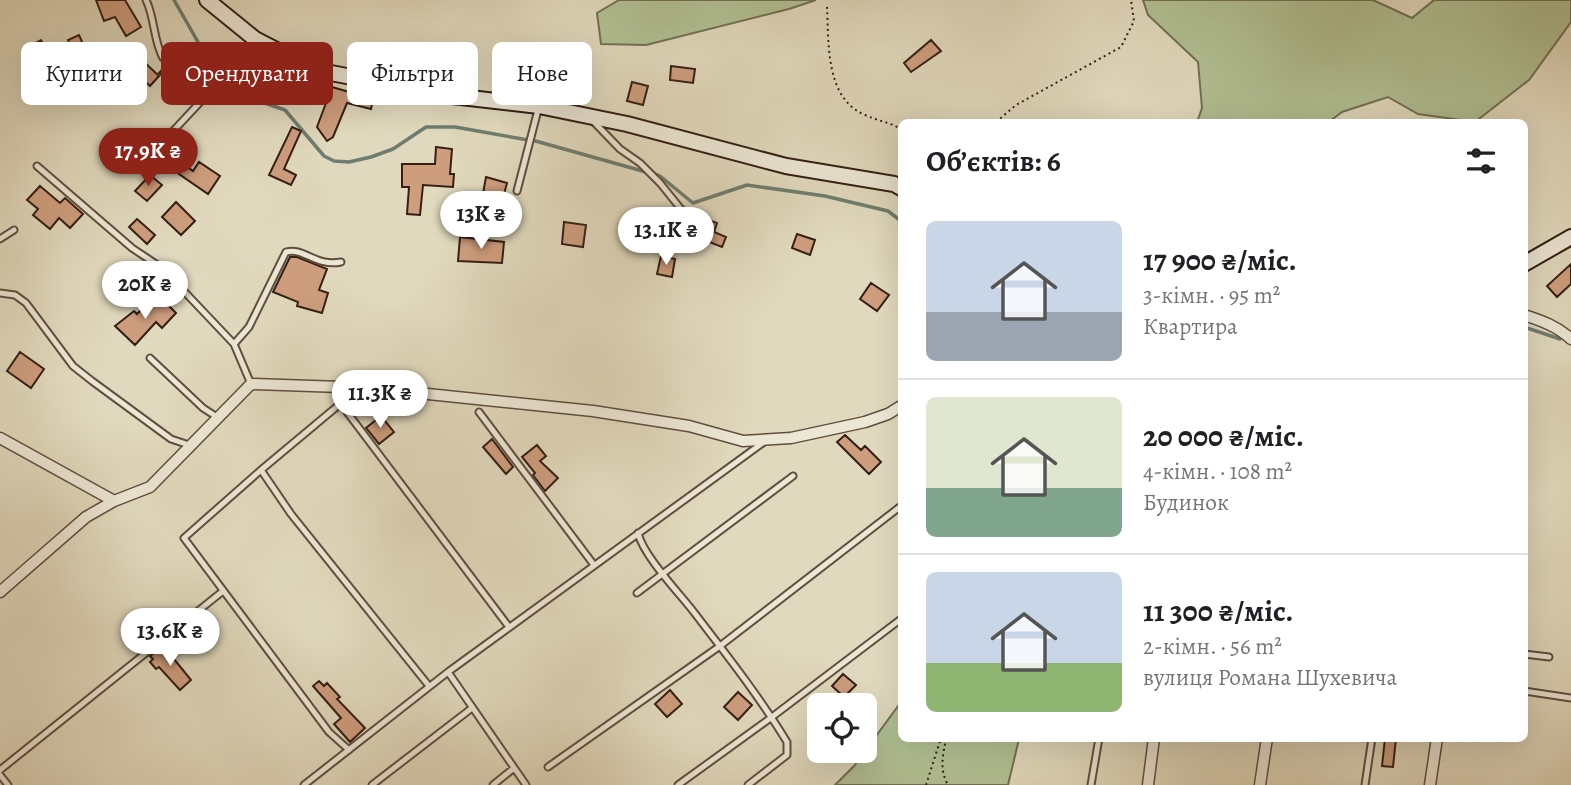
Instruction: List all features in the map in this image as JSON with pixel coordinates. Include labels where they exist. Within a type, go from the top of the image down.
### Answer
[{"type":"street","points":[[207,0],[219,12],[261,42]]},
{"type":"street","points":[[333,73],[452,96],[539,106],[627,124],[786,166],[898,186]]},
{"type":"street","points":[[1528,262],[1571,237]]},
{"type":"street","points":[[1528,317],[1562,331],[1571,339]]},
{"type":"street","points":[[2,586],[86,517],[114,501],[149,487],[251,384],[348,386],[606,412],[689,426],[743,441],[767,441],[865,422],[888,414],[898,407]]},
{"type":"street","points":[[0,438],[114,501]]},
{"type":"street","points":[[1148,785],[1153,742]]},
{"type":"street","points":[[1260,785],[1266,742]]},
{"type":"street","points":[[1430,785],[1436,742]]},
{"type":"lane","points":[[146,0],[155,24],[161,54]]},
{"type":"lane","points":[[162,143],[197,105]]},
{"type":"lane","points":[[517,191],[539,106]]},
{"type":"lane","points":[[587,116],[620,149],[650,173],[689,219]]},
{"type":"lane","points":[[37,166],[132,248],[162,268],[234,344],[251,384]]},
{"type":"lane","points":[[0,239],[14,230]]},
{"type":"lane","points":[[234,344],[249,327],[286,252],[294,250],[329,265],[341,262]]},
{"type":"lane","points":[[0,293],[15,295],[26,303],[73,366],[171,439],[190,445]]},
{"type":"lane","points":[[150,358],[203,408],[217,417]]},
{"type":"lane","points":[[348,386],[347,412],[509,627]]},
{"type":"lane","points":[[346,399],[184,538],[329,732],[349,750]]},
{"type":"lane","points":[[479,412],[594,565]]},
{"type":"lane","points":[[304,785],[429,686],[767,441]]},
{"type":"lane","points":[[261,470],[291,514],[429,686]]},
{"type":"lane","points":[[637,593],[793,476]]},
{"type":"lane","points":[[548,767],[720,646],[898,508]]},
{"type":"lane","points":[[638,533],[639,540],[663,574],[720,646],[787,742],[787,755],[748,785]]},
{"type":"lane","points":[[8,785],[0,773],[223,591]]},
{"type":"lane","points":[[678,785],[898,621]]},
{"type":"lane","points":[[1528,654],[1549,657]]},
{"type":"lane","points":[[448,672],[526,785]]},
{"type":"lane","points":[[1528,692],[1571,698]]},
{"type":"lane","points":[[372,785],[472,708]]},
{"type":"lane","points":[[1091,785],[1098,742]]},
{"type":"lane","points":[[1365,785],[1372,742]]},
{"type":"lane","points":[[493,785],[514,768]]},
{"type":"path","points":[[1000,119],[1016,105],[1121,47],[1134,21],[1131,0]]},
{"type":"path","points":[[827,8],[831,68],[843,101],[864,115],[898,127]]},
{"type":"path","points":[[926,785],[940,742]]},
{"type":"path","points":[[945,742],[941,774],[947,785]]},
{"type":"green space","points":[[619,0],[816,0],[646,45],[601,44],[597,13]]},
{"type":"green space","points":[[1143,0],[1373,0],[1412,18],[1434,0],[1571,0],[1571,22],[1529,80],[1479,119],[1418,114],[1388,97],[1342,112],[1333,119],[1198,119],[1202,108],[1198,62],[1148,15]]},
{"type":"green space","points":[[898,706],[898,742],[1018,742],[1008,785],[835,785],[856,763],[877,763],[877,735]]},
{"type":"building","points":[[96,0],[125,0],[141,27],[126,36],[115,17],[104,21]]},
{"type":"building","points":[[79,35],[82,42],[69,42],[68,40]]},
{"type":"building","points":[[931,40],[941,51],[911,72],[904,63]]},
{"type":"building","points":[[147,65],[159,76],[150,86],[147,83]]},
{"type":"building","points":[[671,66],[695,69],[693,83],[670,80]]},
{"type":"building","points":[[632,82],[648,86],[643,105],[627,101]]},
{"type":"building","points":[[333,87],[347,91],[347,103],[333,137],[327,141],[317,127],[325,105],[333,105]]},
{"type":"building","points":[[355,105],[372,105],[371,109]]},
{"type":"building","points":[[292,127],[301,131],[284,169],[296,175],[291,185],[269,175]]},
{"type":"building","points":[[157,144],[193,171],[199,162],[220,176],[208,194],[150,154]]},
{"type":"building","points":[[436,147],[452,149],[450,174],[454,174],[453,187],[423,185],[420,215],[407,214],[409,187],[402,187],[402,164],[435,164]]},
{"type":"building","points":[[150,175],[162,185],[147,201],[135,191]]},
{"type":"building","points":[[486,177],[507,183],[504,194],[497,192],[492,218],[479,215]]},
{"type":"building","points":[[40,186],[60,203],[65,198],[83,214],[70,228],[59,218],[50,229],[33,215],[38,209],[27,200]]},
{"type":"building","points":[[176,202],[195,221],[181,235],[162,217]]},
{"type":"building","points":[[137,219],[155,235],[147,244],[129,227]]},
{"type":"building","points":[[706,219],[717,223],[714,232],[726,237],[722,247],[699,238]]},
{"type":"building","points":[[564,222],[586,225],[583,247],[562,244]]},
{"type":"building","points":[[797,234],[815,240],[810,255],[792,248]]},
{"type":"building","points":[[460,237],[504,242],[502,263],[458,261]]},
{"type":"building","points":[[661,256],[675,259],[672,277],[657,274]]},
{"type":"building","points":[[290,257],[297,257],[327,269],[319,290],[328,293],[322,313],[297,306],[298,302],[273,292]]},
{"type":"building","points":[[1571,264],[1571,284],[1557,297],[1547,286]]},
{"type":"building","points":[[871,283],[889,295],[877,311],[860,299]]},
{"type":"building","points":[[162,299],[176,313],[162,328],[156,322],[135,345],[115,326],[134,311],[137,314],[150,301],[155,306]]},
{"type":"building","points":[[20,352],[44,369],[31,388],[7,371]]},
{"type":"building","points":[[381,416],[394,432],[379,444],[366,428]]},
{"type":"building","points":[[845,435],[861,450],[865,446],[881,462],[869,474],[837,442]]},
{"type":"building","points":[[492,439],[513,467],[506,474],[483,447]]},
{"type":"building","points":[[537,445],[546,456],[540,461],[558,478],[545,491],[522,457]]},
{"type":"building","points":[[165,648],[191,680],[180,690],[159,667],[156,669],[150,662],[153,659],[150,656]]},
{"type":"building","points":[[843,674],[856,685],[848,693],[840,693],[832,686]]},
{"type":"building","points":[[319,681],[324,686],[327,683],[340,697],[337,699],[365,728],[350,742],[334,724],[341,718],[313,686]]},
{"type":"building","points":[[670,690],[682,704],[667,717],[655,704]]},
{"type":"building","points":[[738,692],[752,705],[738,720],[724,707]]},
{"type":"building","points":[[1385,742],[1396,742],[1393,767],[1382,766]]},
{"type":"waterway","points":[[174,0],[198,42]]},
{"type":"waterway","points":[[270,105],[285,110],[324,156],[334,161],[349,162],[393,149],[426,127],[455,127],[528,140]]},
{"type":"waterway","points":[[532,140],[646,172]]},
{"type":"waterway","points":[[653,173],[693,203],[747,185],[825,196],[888,211],[898,219]]},
{"type":"waterway","points":[[1528,328],[1560,339]]}]
